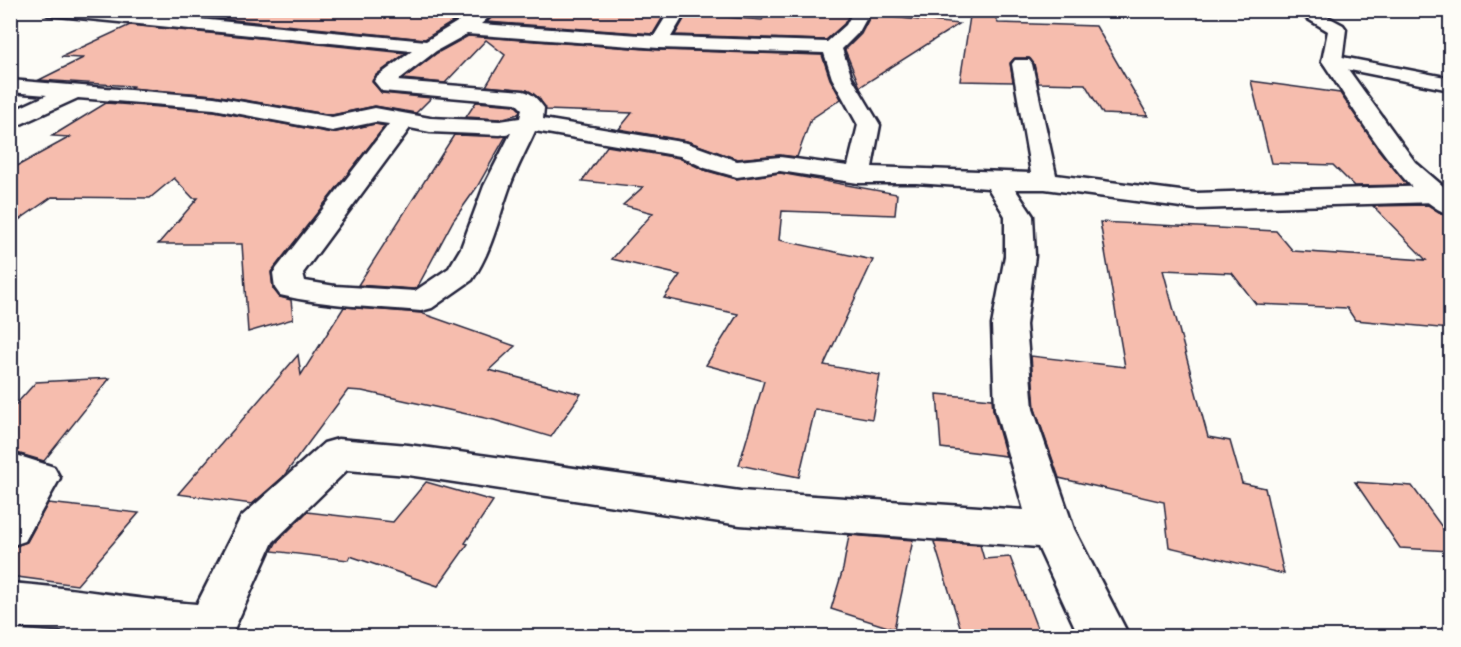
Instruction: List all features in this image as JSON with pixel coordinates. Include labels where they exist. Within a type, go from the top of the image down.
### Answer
[{"type":"street","points":[[48,10],[429,47]]},
{"type":"street","points":[[403,122],[288,273],[291,288],[335,295],[421,301],[461,274],[476,248],[497,186],[527,123],[532,118],[533,108],[524,97],[390,87],[384,81],[429,47],[464,28],[489,10]]},
{"type":"street","points":[[659,42],[679,10]]},
{"type":"street","points":[[464,28],[659,42],[832,48],[853,28],[863,10]]},
{"type":"street","points":[[1301,10],[1338,29],[1332,61],[1406,167],[1446,194]]},
{"type":"street","points":[[832,48],[842,78],[869,125],[858,175]]},
{"type":"street","points":[[1332,61],[1450,84]]},
{"type":"street","points":[[1022,64],[1045,181]]},
{"type":"street","points":[[10,86],[213,103],[332,124],[375,115],[403,122],[500,129],[527,123],[687,150],[714,163],[737,169],[780,164],[858,175],[916,175],[997,182],[1045,181],[1197,201],[1446,194]]},
{"type":"street","points":[[10,122],[75,91]]},
{"type":"street","points":[[997,182],[1019,216],[1020,256],[1009,326],[1014,409],[1052,530],[1090,610],[1106,636]]},
{"type":"street","points":[[10,605],[60,608],[208,632],[256,530],[338,454],[408,460],[740,508],[1052,530]]},
{"type":"street","points":[[10,468],[40,478],[10,528]]},
{"type":"building","points":[[207,10],[472,10],[425,39],[194,16]]},
{"type":"building","points":[[499,10],[573,14],[576,10],[666,12],[653,34],[487,22]]},
{"type":"building","points":[[769,10],[850,13],[844,24],[826,40],[675,35],[687,14],[762,20]]},
{"type":"building","points":[[971,10],[992,10],[998,23],[1096,26],[1148,116],[1103,114],[1085,84],[1038,83],[1034,64],[1029,58],[1015,58],[1010,63],[1013,82],[960,81]]},
{"type":"building","points":[[871,15],[959,24],[860,87],[845,50],[861,34]]},
{"type":"building","points":[[130,25],[406,53],[376,75],[372,82],[382,93],[431,98],[416,113],[375,106],[332,115],[214,95],[130,88],[133,86],[39,80],[83,58],[61,57]]},
{"type":"building","points":[[468,36],[659,50],[822,55],[830,79],[841,99],[811,119],[797,157],[780,155],[737,159],[687,141],[619,129],[632,113],[546,110],[539,98],[527,90],[486,86],[505,55],[486,40],[445,83],[403,79],[437,53]]},
{"type":"building","points":[[1251,81],[1340,93],[1378,149],[1407,185],[1354,186],[1333,165],[1271,163]]},
{"type":"building","points":[[476,102],[515,105],[520,110],[518,114],[500,119],[466,117]]},
{"type":"building","points":[[106,103],[214,111],[332,133],[375,124],[385,126],[271,272],[273,289],[280,297],[291,300],[293,319],[248,332],[242,244],[158,244],[198,198],[193,198],[174,178],[150,198],[52,197],[10,226],[10,170],[70,137],[52,136]]},
{"type":"building","points":[[454,135],[506,136],[477,187],[453,221],[418,286],[414,289],[358,285]]},
{"type":"building","points":[[607,146],[679,158],[704,170],[736,179],[780,173],[897,194],[895,215],[782,211],[779,240],[873,260],[824,365],[880,375],[872,419],[815,409],[799,477],[739,465],[764,381],[706,365],[738,314],[664,298],[680,275],[612,259],[653,213],[623,205],[643,187],[582,181]]},
{"type":"building","points":[[1428,205],[1450,219],[1450,329],[1355,320],[1347,308],[1256,304],[1232,273],[1163,270],[1208,437],[1230,441],[1242,483],[1265,488],[1284,574],[1169,547],[1164,502],[1059,478],[1035,409],[1031,356],[1125,367],[1100,222],[1276,231],[1293,251],[1426,260],[1373,206]]},
{"type":"building","points":[[344,307],[421,313],[515,346],[489,370],[581,394],[551,437],[494,420],[362,391],[348,390],[283,477],[252,504],[178,494],[298,355],[301,375]]},
{"type":"building","points":[[110,378],[44,461],[10,451],[10,411],[36,382]]},
{"type":"building","points":[[937,394],[992,399],[1006,456],[941,448]]},
{"type":"building","points":[[426,482],[493,501],[465,543],[468,544],[438,586],[350,556],[348,560],[272,551],[276,543],[307,512],[393,522]]},
{"type":"building","points":[[1355,482],[1412,486],[1450,538],[1450,551],[1400,548]]},
{"type":"building","points":[[48,503],[139,513],[77,585],[10,576],[10,548],[27,542]]},
{"type":"building","points":[[849,535],[913,540],[894,629],[831,609],[843,569]]},
{"type":"building","points":[[934,542],[980,545],[984,559],[1010,557],[1040,636],[963,636]]}]
